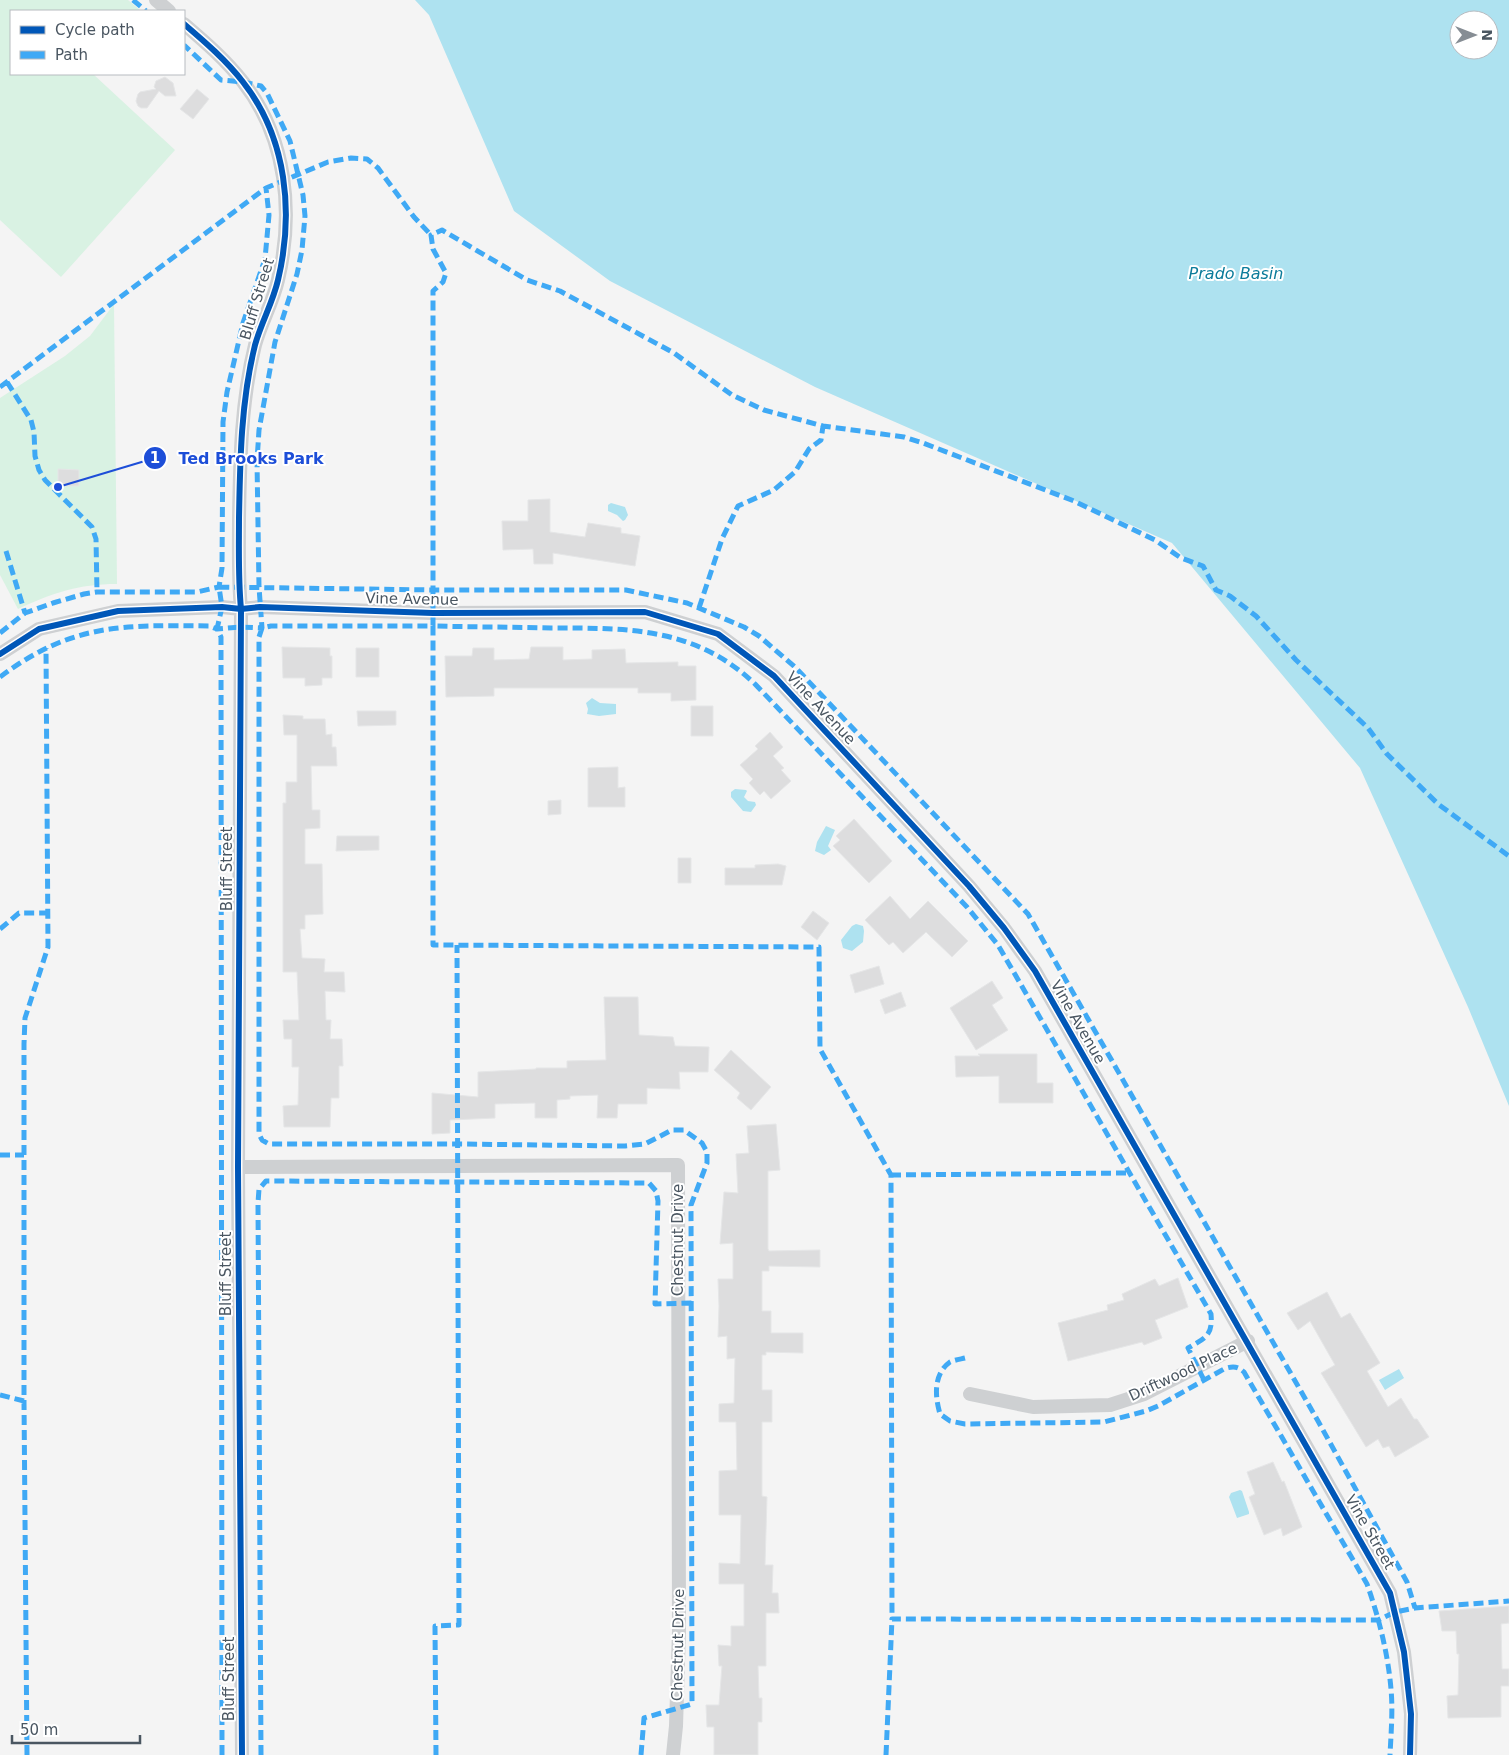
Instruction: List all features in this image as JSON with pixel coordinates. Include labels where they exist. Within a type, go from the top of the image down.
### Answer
[{"type":"street","points":[[156,0],[169,10]]},
{"type":"street","name":"Bluff Street","points":[[185,25],[215,51],[248,89],[261,110],[274,139],[285,180],[287,217],[284,250],[278,282],[255,343],[244,404],[240,461],[238,586],[241,608],[238,1167],[242,1755]]},
{"type":"street","name":"Vine Avenue","points":[[0,654],[39,629],[118,611],[222,607],[433,612],[644,612],[718,634],[774,676],[969,886],[1004,928],[1034,972],[1248,1342]]},
{"type":"street","name":"Chestnut Drive","points":[[238,1167],[678,1165],[679,1631],[674,1755]]},
{"type":"street","name":"Driftwood Place","points":[[970,1394],[1033,1407],[1110,1405],[1144,1394],[1248,1342]]},
{"type":"street","name":"Vine Street","points":[[1248,1342],[1390,1593],[1404,1652],[1411,1714],[1410,1755]]},
{"type":"green space","points":[[0,0],[128,0],[140,10],[10,10],[10,75],[94,75],[175,150],[61,277],[0,220]]},
{"type":"green space","points":[[114,304],[117,584],[103,584],[66,590],[18,609],[0,575],[0,398],[65,356],[90,336]]},
{"type":"water","name":"Prado Basin","points":[[415,0],[1509,0],[1509,1106],[1468,1007],[1360,768],[1172,543],[815,387],[610,281],[514,211],[429,15]]},
{"type":"water","points":[[611,503],[625,507],[628,515],[625,520],[623,521],[617,515],[608,511],[608,505]]},
{"type":"water","points":[[592,698],[600,703],[616,704],[616,714],[599,716],[587,714],[586,703]]},
{"type":"water","points":[[735,789],[746,790],[744,797],[748,801],[755,802],[756,805],[751,812],[743,811],[731,797],[731,792]]},
{"type":"water","points":[[826,826],[835,830],[828,846],[831,850],[824,855],[815,851],[817,842]]},
{"type":"water","points":[[856,924],[863,926],[863,942],[852,951],[843,948],[841,940],[852,926]]},
{"type":"water","points":[[1399,1369],[1404,1378],[1385,1390],[1379,1380]]},
{"type":"water","points":[[1242,1491],[1249,1514],[1237,1518],[1229,1497],[1231,1493]]},
{"type":"building","points":[[165,77],[173,83],[176,96],[165,96],[159,91],[147,108],[138,106],[136,101],[138,94],[156,89],[154,87],[156,81]]},
{"type":"building","points":[[197,89],[209,99],[193,119],[180,109]]},
{"type":"building","points":[[58,469],[79,470],[79,486],[58,486]]},
{"type":"building","points":[[550,499],[550,532],[585,537],[588,523],[621,528],[621,533],[640,536],[635,566],[553,553],[553,564],[534,564],[533,549],[503,550],[502,521],[528,521],[528,500]]},
{"type":"building","points":[[282,647],[330,648],[332,678],[322,678],[322,685],[305,686],[305,678],[283,678]]},
{"type":"building","points":[[531,647],[563,647],[563,660],[592,659],[592,650],[625,649],[626,663],[678,662],[678,666],[696,666],[696,700],[671,701],[671,693],[638,693],[638,688],[494,688],[494,696],[446,697],[445,656],[472,656],[473,648],[494,648],[494,660],[529,659]]},
{"type":"building","points":[[356,648],[379,648],[379,677],[356,677]]},
{"type":"building","points":[[691,706],[713,706],[713,736],[691,736]]},
{"type":"building","points":[[357,711],[396,711],[396,725],[358,726]]},
{"type":"building","points":[[283,715],[303,716],[303,719],[325,719],[326,735],[332,734],[332,747],[336,747],[337,766],[311,766],[312,810],[320,810],[320,828],[305,829],[305,864],[322,864],[323,914],[305,915],[305,929],[300,929],[302,958],[325,959],[324,972],[344,972],[345,992],[325,991],[326,1020],[331,1020],[330,1039],[342,1039],[343,1066],[339,1066],[339,1098],[331,1098],[330,1127],[284,1127],[283,1106],[298,1105],[299,1067],[292,1067],[292,1039],[284,1039],[283,1020],[299,1020],[297,972],[283,972],[283,803],[286,803],[286,782],[297,782],[297,735],[284,735]]},
{"type":"building","points":[[770,732],[783,747],[773,756],[784,768],[781,770],[791,781],[771,799],[764,791],[760,795],[749,783],[753,779],[740,765],[758,749],[755,746]]},
{"type":"building","points":[[618,767],[618,788],[625,787],[625,807],[588,807],[588,768]]},
{"type":"building","points":[[561,800],[561,814],[548,815],[548,801]]},
{"type":"building","points":[[854,819],[892,861],[869,883],[833,846],[840,840],[836,836]]},
{"type":"building","points":[[337,836],[379,836],[379,850],[336,851]]},
{"type":"building","points":[[678,858],[691,858],[691,883],[678,883]]},
{"type":"building","points":[[778,864],[786,866],[782,885],[725,885],[725,868],[755,868],[755,865]]},
{"type":"building","points":[[890,896],[910,919],[928,901],[968,941],[952,957],[926,932],[903,953],[893,942],[889,945],[865,920]]},
{"type":"building","points":[[813,911],[829,923],[817,940],[801,927]]},
{"type":"building","points":[[879,966],[884,984],[855,993],[850,975]]},
{"type":"building","points":[[992,981],[1003,998],[992,1005],[1008,1030],[976,1050],[950,1008]]},
{"type":"building","points":[[901,992],[906,1006],[885,1014],[880,1000]]},
{"type":"building","points":[[604,997],[638,997],[639,1035],[673,1037],[675,1046],[709,1047],[708,1072],[679,1072],[680,1089],[647,1088],[647,1104],[618,1104],[617,1118],[597,1118],[598,1095],[570,1096],[570,1099],[557,1100],[557,1118],[535,1118],[535,1103],[495,1104],[495,1118],[450,1120],[450,1133],[432,1134],[432,1093],[478,1097],[478,1072],[567,1068],[567,1061],[606,1060]]},
{"type":"building","points":[[731,1050],[771,1087],[751,1110],[737,1098],[740,1093],[714,1070]]},
{"type":"building","points":[[978,1054],[1037,1054],[1037,1083],[1053,1083],[1053,1103],[999,1103],[999,1076],[956,1077],[955,1056],[980,1056]]},
{"type":"building","points":[[776,1124],[780,1170],[768,1171],[768,1249],[769,1251],[820,1250],[820,1267],[769,1266],[769,1271],[762,1271],[762,1311],[771,1311],[771,1333],[803,1333],[803,1353],[766,1352],[766,1355],[762,1355],[762,1390],[772,1390],[772,1422],[762,1422],[762,1496],[767,1497],[765,1565],[773,1565],[772,1593],[778,1593],[779,1613],[766,1613],[766,1666],[758,1666],[759,1698],[762,1698],[762,1722],[758,1722],[758,1755],[714,1755],[714,1727],[707,1727],[706,1705],[719,1705],[722,1666],[719,1666],[718,1645],[731,1646],[731,1626],[744,1626],[744,1584],[719,1584],[719,1563],[740,1564],[741,1515],[719,1515],[719,1471],[737,1470],[736,1422],[719,1422],[719,1404],[734,1403],[735,1358],[727,1359],[727,1336],[718,1337],[718,1279],[733,1279],[733,1243],[720,1244],[724,1192],[738,1193],[736,1154],[749,1153],[747,1126]]},
{"type":"building","points":[[1178,1278],[1188,1307],[1155,1320],[1162,1338],[1144,1345],[1142,1342],[1068,1361],[1058,1323],[1108,1310],[1107,1305],[1124,1300],[1122,1294],[1155,1279],[1159,1286]]},
{"type":"building","points":[[1327,1292],[1341,1318],[1350,1313],[1380,1363],[1367,1371],[1388,1407],[1401,1398],[1414,1419],[1417,1419],[1429,1437],[1395,1457],[1389,1446],[1383,1448],[1378,1439],[1366,1447],[1321,1373],[1335,1365],[1310,1321],[1298,1330],[1287,1313]]},
{"type":"building","points":[[1273,1462],[1282,1482],[1284,1481],[1302,1527],[1283,1536],[1281,1528],[1264,1535],[1249,1497],[1255,1494],[1247,1472]]},
{"type":"building","points":[[1509,1606],[1509,1623],[1501,1624],[1502,1669],[1509,1669],[1509,1686],[1501,1686],[1501,1717],[1448,1718],[1447,1696],[1458,1695],[1459,1654],[1457,1654],[1456,1631],[1442,1631],[1439,1611]]},
{"type":"marked path","points":[[133,0],[145,10]]},
{"type":"marked path","points":[[0,677],[26,659],[51,646],[99,631],[124,627],[150,626],[209,626],[217,629],[262,628],[259,587],[257,461],[259,430],[275,342],[297,274],[302,250],[305,216],[303,195],[290,141],[267,93],[261,86],[221,80],[185,46]]},
{"type":"marked path","points":[[0,387],[266,188],[328,162],[351,158],[367,159],[378,168],[414,217],[431,235]]},
{"type":"marked path","points":[[0,633],[25,613],[84,594],[97,592],[197,592],[219,587],[222,568],[223,422],[227,392],[243,323],[265,259],[269,215],[266,188]]},
{"type":"marked path","points":[[1204,1380],[1188,1348],[1207,1336],[1211,1327],[1211,1314],[998,945],[967,907],[755,684],[732,665],[709,651],[684,641],[659,635],[607,629],[433,626],[433,291],[443,282],[446,273],[433,249],[431,235],[442,230],[527,280],[560,291],[674,353],[732,395],[764,410],[823,426],[904,437],[923,443],[1074,501],[1155,540],[1181,558],[1203,566],[1216,590],[1230,596],[1256,616],[1296,660],[1368,728],[1387,754],[1438,804],[1509,856]]},
{"type":"marked path","points":[[7,382],[31,420],[34,432],[35,456],[39,470],[45,480],[92,527],[96,539],[97,592]]},
{"type":"marked path","points":[[699,608],[722,539],[738,506],[774,490],[795,472],[809,449],[821,440],[823,426]]},
{"type":"marked path","points":[[6,551],[25,613]]},
{"type":"marked path","points":[[222,1755],[221,637],[217,629],[222,607],[219,587],[626,590],[687,603],[744,627],[759,636],[795,667],[1028,914],[1318,1421],[1407,1582],[1415,1608]]},
{"type":"marked path","points":[[641,1755],[644,1718],[692,1704],[691,1205],[707,1163],[707,1152],[702,1143],[684,1130],[672,1130],[645,1144],[625,1146],[269,1144],[262,1140],[259,1134],[259,637],[262,628],[271,626],[433,626],[433,945],[819,947],[820,1049],[891,1175],[892,1619]]},
{"type":"marked path","points":[[27,1755],[24,1401],[24,1044],[25,1018],[48,947],[46,648]]},
{"type":"marked path","points":[[0,929],[19,913],[47,913]]},
{"type":"marked path","points":[[436,1755],[435,1626],[459,1625],[457,945]]},
{"type":"marked path","points":[[0,1155],[24,1155]]},
{"type":"marked path","points":[[891,1175],[1129,1173]]},
{"type":"marked path","points":[[261,1755],[258,1203],[259,1189],[266,1181],[649,1183],[656,1191],[658,1201],[655,1304],[692,1303]]},
{"type":"marked path","points":[[965,1358],[950,1362],[944,1367],[938,1379],[936,1393],[940,1414],[950,1421],[965,1424],[1104,1422],[1158,1406],[1224,1369],[1235,1367],[1244,1372],[1367,1584],[1382,1636],[1390,1676],[1392,1706],[1390,1755]]},
{"type":"marked path","points":[[0,1395],[24,1401]]},
{"type":"marked path","points":[[886,1755],[892,1619],[1378,1620],[1395,1612],[1415,1608],[1509,1601]]},
{"type":"cycle path","points":[[185,25],[230,66],[258,104],[278,152],[286,203],[283,255],[278,280],[260,329],[250,366],[244,409],[240,474],[238,1167],[242,1755]]},
{"type":"cycle path","points":[[0,654],[39,629],[118,611],[260,607],[433,613],[645,612],[718,634],[774,676],[969,886],[1004,928],[1035,971],[1390,1593],[1404,1652],[1411,1714],[1410,1755]]},
{"type":"place","name":"Ted Brooks Park","points":[[58,487]]}]
